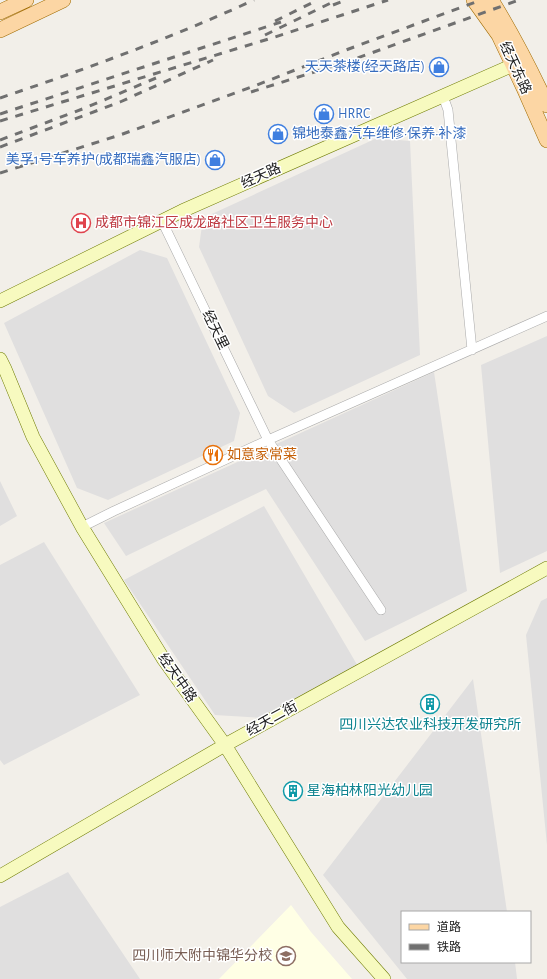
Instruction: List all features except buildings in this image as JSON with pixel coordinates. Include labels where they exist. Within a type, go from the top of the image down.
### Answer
[{"type":"main road","points":[[0,12],[26,0]]},
{"type":"main road","points":[[0,30],[63,0]]},
{"type":"main road","name":"经天东路","points":[[474,0],[519,62],[547,104]]},
{"type":"main road","name":"经天东路","points":[[491,0],[506,25],[547,140]]},
{"type":"street","name":"经天路","points":[[0,301],[182,211],[519,62]]},
{"type":"street","points":[[443,96],[448,110],[472,350]]},
{"type":"street","name":"经天里","points":[[162,221],[268,440],[381,610]]},
{"type":"street","points":[[82,527],[268,440],[547,316]]},
{"type":"street","name":"经天中路","points":[[0,359],[33,438],[82,527],[164,660],[225,746],[338,927],[384,979]]},
{"type":"street","name":"经天二街","points":[[0,876],[225,746],[547,568]]},
{"type":"shaded area","points":[[377,138],[410,141],[420,355],[294,413],[268,396],[199,247],[203,218]]},
{"type":"shaded area","points":[[140,250],[167,258],[240,413],[234,441],[108,500],[77,488],[4,323]]},
{"type":"shaded area","points":[[547,336],[547,551],[500,573],[481,365]]},
{"type":"shaded area","points":[[434,372],[467,591],[365,641],[266,489],[126,556],[104,523]]},
{"type":"shaded area","points":[[0,481],[17,516],[0,526]]},
{"type":"shaded area","points":[[264,506],[359,668],[262,718],[215,715],[124,580]]},
{"type":"shaded area","points":[[44,542],[140,695],[4,765],[0,760],[0,565]]},
{"type":"shaded area","points":[[547,598],[547,845],[526,635],[541,601]]},
{"type":"shaded area","points":[[473,679],[507,911],[401,911],[401,963],[515,963],[517,979],[407,979],[323,875]]},
{"type":"shaded area","points":[[68,872],[140,979],[0,979],[0,907]]},
{"type":"shaded area","name":"四川师大附中锦华分校","points":[[291,905],[311,932],[352,979],[219,979]]},
{"type":"railway","points":[[0,98],[128,52],[254,0]]},
{"type":"railway","points":[[275,21],[318,0]]},
{"type":"railway","points":[[265,35],[337,0]]},
{"type":"railway","points":[[333,5],[346,0]]},
{"type":"railway","points":[[0,121],[275,37],[388,0]]},
{"type":"railway","points":[[0,173],[120,135],[481,0]]},
{"type":"railway","points":[[251,92],[349,61],[519,0]]},
{"type":"railway","points":[[0,114],[281,22]]},
{"type":"railway","points":[[0,147],[120,102],[213,60]]},
{"type":"railway","points":[[0,140],[85,108],[156,78]]},
{"type":"place","name":"天天茶楼(经天路店)","points":[[439,67]]},
{"type":"place","name":"HRRC","points":[[324,114]]},
{"type":"place","name":"锦地泰鑫汽车维修·保养·补漆","points":[[278,134]]},
{"type":"place","name":"美孚1号车养护(成都瑞鑫汽服店)","points":[[215,160]]},
{"type":"place","name":"成都市锦江区成龙路社区卫生服务中心","points":[[81,223]]},
{"type":"place","name":"如意家常菜","points":[[213,455]]},
{"type":"place","name":"四川兴达农业科技开发研究所","points":[[430,704]]},
{"type":"place","name":"星海柏林阳光幼儿园","points":[[293,791]]},
{"type":"place","name":"四川师大附中锦华分校","points":[[286,956]]}]
